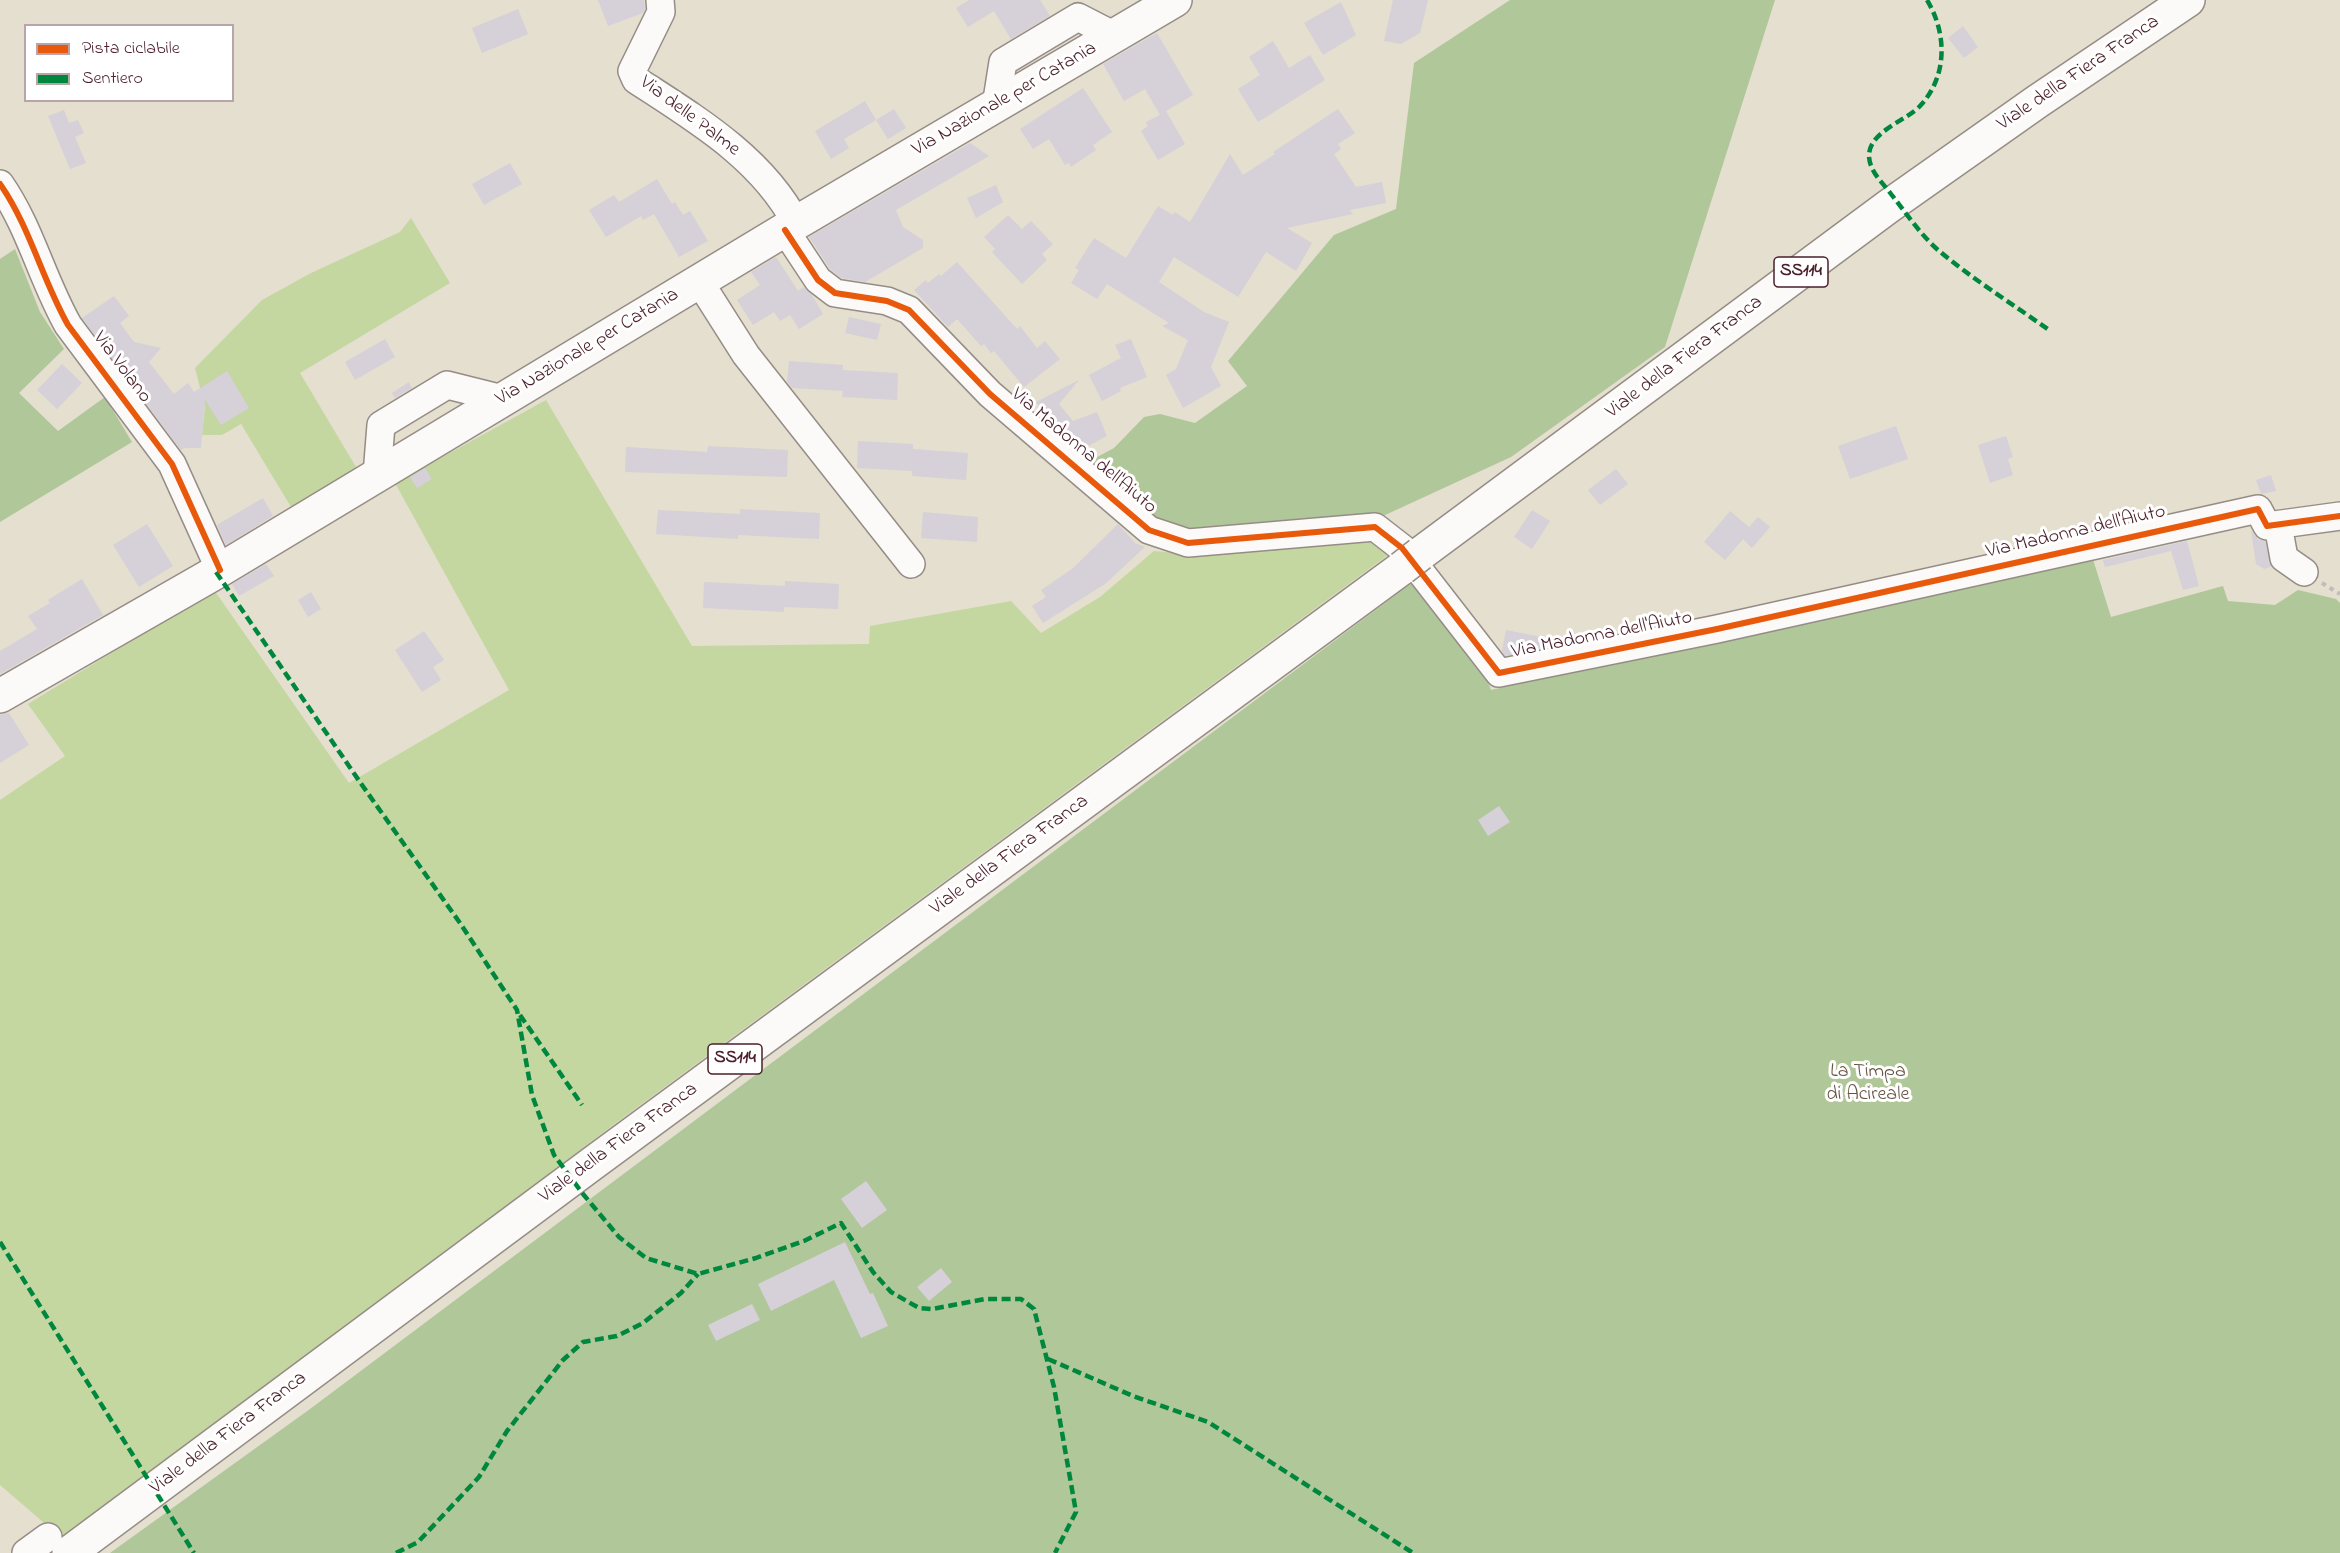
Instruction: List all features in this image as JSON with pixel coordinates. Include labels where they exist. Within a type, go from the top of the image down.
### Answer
[{"type":"main road","name":"Via Nazionale per Catania","points":[[0,696],[220,570],[791,226],[1175,0]]},
{"type":"main road","name":"Viale della Fiera Franca","points":[[58,1545],[593,1163],[1889,206],[2038,101],[2188,0]]},
{"type":"street","name":"Via delle Palme","points":[[660,0],[661,12],[632,71],[636,80],[718,134],[759,172],[788,208],[791,226]]},
{"type":"street","name":"Via Volano","points":[[0,184],[28,231],[57,304],[68,325],[172,464],[220,570]]},
{"type":"street","name":"Via Madonna dell'Aiuto","points":[[791,226],[818,280],[835,293],[887,301],[909,310],[990,394],[1149,530],[1188,543],[1375,527],[1402,548],[1499,673],[1717,629],[2258,509],[2267,526],[2278,525]]},
{"type":"street","points":[[699,281],[746,356],[911,564]]},
{"type":"street","points":[[2304,572],[2284,558],[2278,525],[2340,516]]},
{"type":"street","points":[[26,1553],[58,1545]]},
{"type":"green space","points":[[1510,0],[1775,0],[1665,347],[1511,457],[1383,516],[1368,520],[1190,536],[1153,522],[1086,463],[1114,448],[1144,417],[1160,414],[1195,423],[1247,386],[1228,361],[1334,235],[1396,209],[1414,63]]},
{"type":"green space","points":[[411,218],[450,283],[300,373],[359,472],[294,512],[241,424],[222,435],[202,435],[205,407],[195,368],[262,300],[311,273],[400,232]]},
{"type":"green space","points":[[15,249],[40,312],[64,349],[19,393],[58,431],[105,397],[132,442],[0,522],[0,259]]},
{"type":"green space","points":[[546,400],[692,646],[869,644],[870,626],[1011,601],[1041,633],[1100,597],[1154,551],[1187,554],[1378,539],[1388,555],[609,1128],[291,1372],[64,1540],[0,1485],[0,800],[65,756],[28,704],[214,590],[349,783],[509,690],[395,483]]},
{"type":"green space","name":"La Timpa di Acireale","points":[[2091,553],[2111,617],[2223,586],[2228,601],[2275,605],[2298,590],[2336,599],[2340,603],[2340,1553],[110,1553],[310,1409],[1413,582],[1482,667],[1491,690]]},
{"type":"building","points":[[598,0],[644,0],[645,9],[643,13],[608,26]]},
{"type":"building","points":[[969,0],[1040,0],[1050,16],[1011,39],[994,11],[968,27],[956,8]]},
{"type":"building","points":[[1393,0],[1428,0],[1420,33],[1401,44],[1384,41]]},
{"type":"building","points":[[1341,2],[1356,35],[1323,55],[1304,23]]},
{"type":"building","points":[[518,9],[528,34],[482,53],[472,28]]},
{"type":"building","points":[[1963,26],[1978,47],[1964,58],[1948,38]]},
{"type":"building","points":[[1157,33],[1193,95],[1166,111],[1185,144],[1158,160],[1141,131],[1148,126],[1146,122],[1160,115],[1145,89],[1124,101],[1103,64]]},
{"type":"building","points":[[1273,41],[1289,68],[1310,55],[1325,80],[1258,122],[1238,89],[1260,75],[1249,57]]},
{"type":"building","points":[[1083,88],[1112,132],[1093,145],[1096,150],[1071,167],[1069,163],[1065,165],[1049,139],[1033,149],[1020,129]]},
{"type":"building","points":[[865,101],[876,120],[844,139],[849,148],[831,159],[815,131]]},
{"type":"building","points":[[894,109],[906,128],[888,139],[876,120]]},
{"type":"building","points":[[1338,109],[1355,133],[1338,144],[1341,149],[1334,154],[1356,187],[1382,182],[1386,203],[1350,210],[1353,214],[1287,228],[1312,243],[1296,271],[1266,252],[1238,297],[1174,257],[1159,282],[1204,312],[1229,322],[1211,367],[1221,386],[1183,408],[1166,375],[1176,369],[1188,340],[1162,326],[1169,323],[1107,284],[1097,299],[1071,283],[1079,270],[1075,268],[1094,238],[1126,258],[1158,206],[1173,215],[1175,212],[1190,222],[1230,154],[1243,175]]},
{"type":"building","points":[[64,110],[69,123],[78,120],[84,133],[75,137],[86,163],[70,169],[48,116]]},
{"type":"building","points":[[970,143],[989,156],[896,210],[903,227],[923,240],[923,248],[865,282],[841,278],[830,269],[809,237]]},
{"type":"building","points":[[510,163],[522,184],[484,205],[472,184]]},
{"type":"building","points":[[657,179],[672,204],[675,202],[683,215],[690,211],[708,241],[679,257],[654,214],[643,220],[641,216],[606,237],[589,210],[614,195],[619,202]]},
{"type":"building","points":[[996,185],[1003,202],[976,218],[967,198]]},
{"type":"building","points":[[1008,215],[1022,229],[1031,221],[1053,244],[1042,254],[1047,260],[1022,284],[992,252],[995,249],[984,237]]},
{"type":"building","points":[[776,257],[798,291],[804,287],[812,295],[823,314],[799,329],[790,315],[780,321],[774,312],[753,325],[737,300],[760,285],[751,272]]},
{"type":"building","points":[[957,262],[1017,329],[1020,326],[1037,348],[1045,341],[1060,359],[1024,387],[994,351],[991,353],[984,344],[981,346],[957,319],[948,327],[914,290],[926,280],[928,283],[939,274],[941,276]]},
{"type":"building","points":[[114,296],[129,316],[120,323],[134,342],[161,348],[149,362],[174,394],[188,383],[194,392],[227,371],[249,408],[221,425],[205,400],[201,448],[181,450],[82,318]]},
{"type":"building","points":[[849,317],[881,324],[877,340],[845,333]]},
{"type":"building","points":[[385,339],[395,357],[355,380],[345,362]]},
{"type":"building","points":[[1131,339],[1147,377],[1120,388],[1121,391],[1102,401],[1089,375],[1121,358],[1115,345]]},
{"type":"building","points":[[789,361],[843,365],[843,370],[898,373],[897,400],[842,397],[843,391],[792,388],[787,382]]},
{"type":"building","points":[[62,364],[82,383],[57,409],[37,390]]},
{"type":"building","points":[[1079,380],[1059,404],[1073,421],[1097,412],[1107,436],[1080,450],[1042,417],[1045,414],[1036,402]]},
{"type":"building","points":[[409,382],[412,388],[395,398],[392,393]]},
{"type":"building","points":[[1896,426],[1908,459],[1850,479],[1838,446]]},
{"type":"building","points":[[2006,436],[2013,457],[2008,459],[2013,475],[1990,483],[1978,445]]},
{"type":"building","points":[[858,441],[913,444],[913,449],[968,453],[966,480],[912,476],[912,471],[857,468]]},
{"type":"building","points":[[708,446],[788,450],[787,477],[625,472],[626,447],[707,452]]},
{"type":"building","points":[[425,468],[432,479],[417,488],[410,477]]},
{"type":"building","points":[[1616,469],[1628,484],[1600,505],[1588,490]]},
{"type":"building","points":[[2271,475],[2276,491],[2261,494],[2256,480]]},
{"type":"building","points":[[263,498],[273,516],[226,545],[217,525]]},
{"type":"building","points":[[740,509],[820,513],[819,539],[738,535],[738,539],[656,534],[658,510],[740,514]]},
{"type":"building","points":[[1532,510],[1550,521],[1532,549],[1514,537]]},
{"type":"building","points":[[1730,511],[1749,527],[1758,517],[1770,527],[1752,548],[1743,539],[1725,560],[1704,542]]},
{"type":"building","points":[[923,512],[978,517],[977,542],[921,538]]},
{"type":"building","points":[[147,524],[173,566],[139,587],[113,545]]},
{"type":"building","points":[[1118,524],[1135,543],[1145,547],[1105,584],[1043,623],[1032,606],[1046,597],[1041,590],[1072,569]]},
{"type":"building","points":[[2251,531],[2259,540],[2265,541],[2270,567],[2264,569],[2256,564]]},
{"type":"building","points":[[2187,541],[2199,586],[2183,590],[2171,551],[2105,567],[2103,560]]},
{"type":"building","points":[[266,564],[274,576],[239,596],[232,584]]},
{"type":"building","points":[[82,579],[103,615],[0,674],[0,651],[37,629],[28,616],[50,603],[48,600]]},
{"type":"building","points":[[785,581],[839,584],[838,609],[784,607],[784,612],[703,608],[704,582],[785,586]]},
{"type":"building","points":[[311,592],[321,609],[308,617],[298,600]]},
{"type":"building","points":[[1506,630],[1546,638],[1544,648],[1505,656],[1502,651]]},
{"type":"building","points":[[424,631],[444,660],[433,667],[441,680],[422,692],[395,650]]},
{"type":"building","points":[[9,713],[29,745],[0,763],[0,715]]},
{"type":"building","points":[[1499,806],[1510,822],[1488,836],[1478,820]]},
{"type":"building","points":[[866,1181],[887,1210],[862,1228],[841,1199]]},
{"type":"building","points":[[845,1242],[888,1326],[861,1338],[834,1280],[771,1311],[758,1284]]},
{"type":"building","points":[[941,1268],[952,1282],[929,1301],[917,1287]]},
{"type":"building","points":[[752,1304],[760,1320],[716,1341],[708,1325]]},
{"type":"marked path","points":[[1927,0],[1934,13],[1941,40],[1942,54],[1936,81],[1920,106],[1875,139],[1869,155],[1871,166],[1913,223],[1938,250],[2049,330]]},
{"type":"marked path","points":[[216,572],[460,923],[517,1010],[532,1095],[554,1155],[619,1237],[646,1258],[698,1274],[756,1258],[804,1241],[841,1223],[873,1272],[891,1292],[919,1308],[932,1309],[985,1299],[1021,1299],[1034,1309],[1054,1387],[1076,1512],[1055,1553]]},
{"type":"marked path","points":[[520,1015],[582,1105]]},
{"type":"marked path","points":[[0,1242],[194,1553]]},
{"type":"marked path","points":[[396,1553],[418,1542],[479,1477],[507,1431],[563,1360],[583,1342],[617,1336],[643,1323],[681,1293],[698,1274]]},
{"type":"marked path","points":[[1048,1359],[1133,1396],[1208,1422],[1413,1553]]},
{"type":"cycle path","points":[[0,184],[20,218],[68,325],[172,464],[220,570]]},
{"type":"cycle path","points":[[785,230],[818,280],[835,293],[887,301],[909,310],[990,394],[1149,530],[1188,543],[1375,527],[1402,548],[1499,673],[1717,629],[2258,509],[2267,526],[2340,516]]}]
